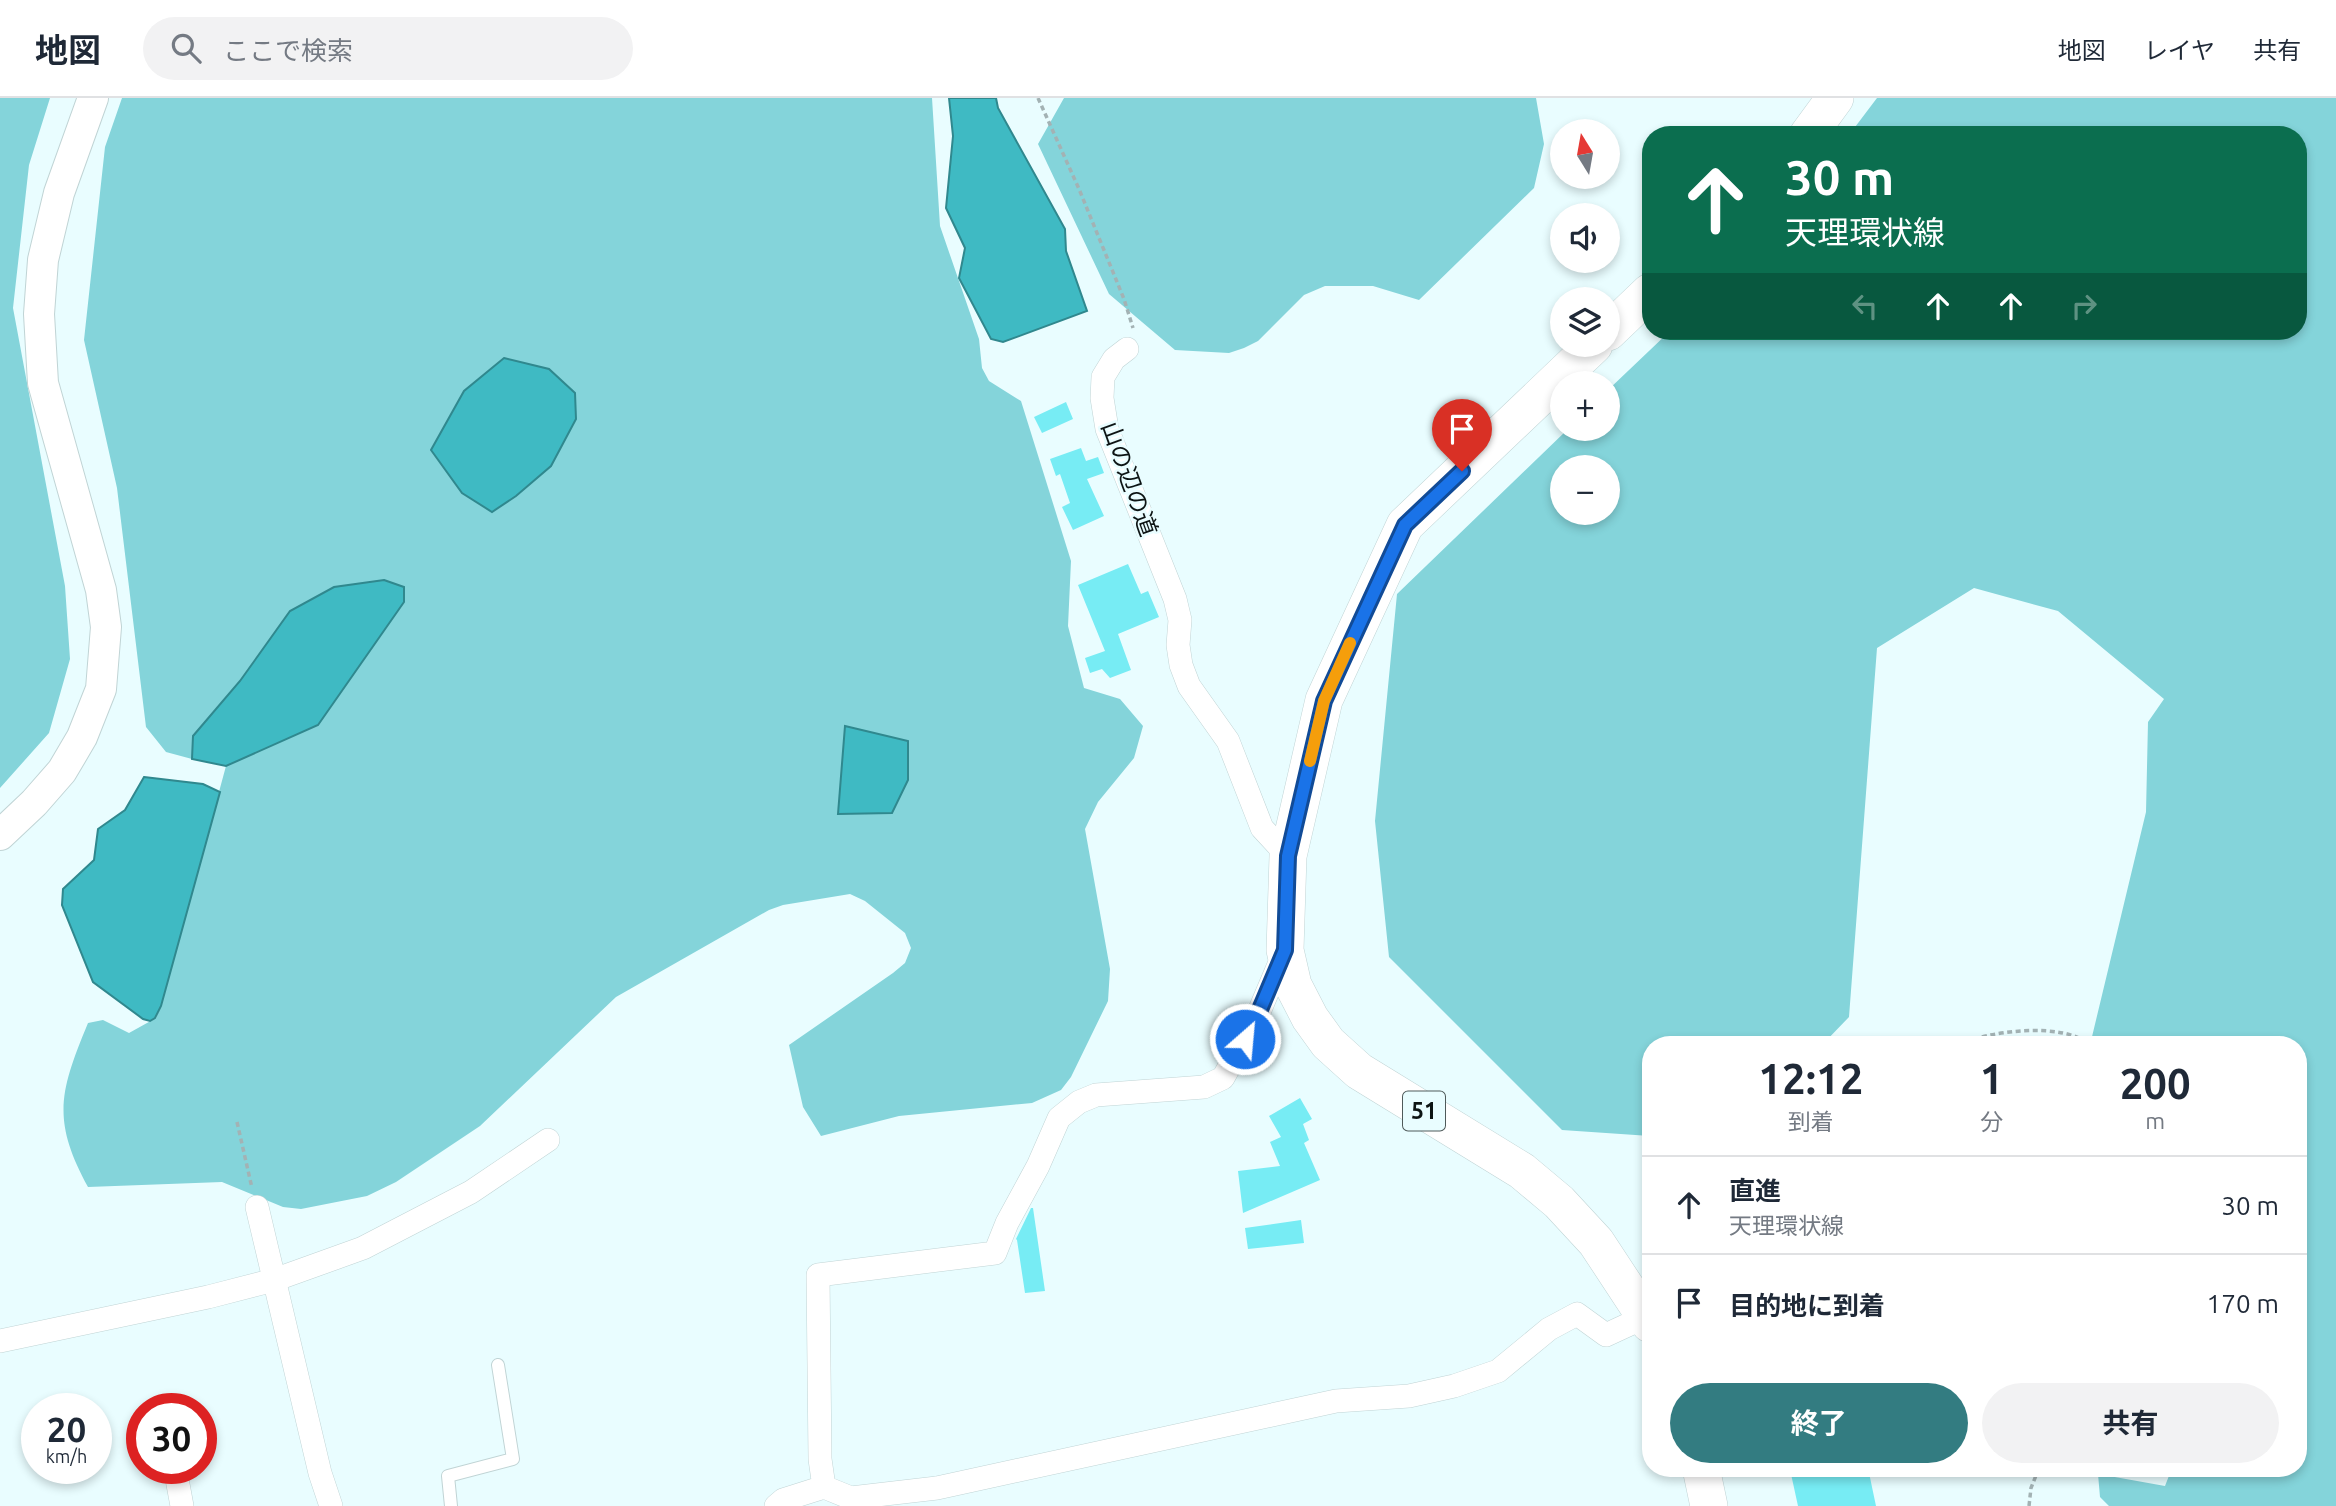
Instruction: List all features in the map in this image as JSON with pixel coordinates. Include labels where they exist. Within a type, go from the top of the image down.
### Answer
[{"type":"main road","points":[[1815,126],[1835,98]]},
{"type":"main road","points":[[1620,321],[1642,300]]},
{"type":"main road","name":"51","points":[[1581,357],[1405,525],[1324,701],[1288,856],[1285,950],[1293,985],[1310,1018],[1328,1043],[1359,1070],[1522,1171],[1559,1202],[1596,1242],[1642,1311]]},
{"type":"main road","points":[[1703,1477],[1709,1506]]},
{"type":"street","points":[[0,835],[34,803],[62,771],[82,737],[101,689],[106,627],[101,590],[43,383],[39,314],[43,260],[59,193],[93,98]]},
{"type":"street","name":"山の辺の道","points":[[1127,349],[1114,359],[1103,377],[1102,398],[1107,429],[1175,599],[1180,620],[1178,645],[1181,665],[1189,686],[1228,741],[1262,828],[1288,856]]},
{"type":"street","points":[[824,1487],[820,1459],[818,1275],[995,1253],[1059,1118],[1079,1102],[1096,1095],[1204,1087],[1223,1078],[1256,1019],[1285,950]]},
{"type":"street","points":[[0,1341],[208,1297],[274,1280],[363,1248],[471,1192],[548,1140]]},
{"type":"street","points":[[257,1207],[320,1473],[331,1506]]},
{"type":"street","points":[[776,1506],[783,1500],[824,1487],[861,1501],[937,1489],[1336,1401],[1409,1396],[1454,1386],[1498,1371],[1549,1329],[1577,1314],[1606,1335],[1642,1322]]},
{"type":"street","points":[[178,1484],[182,1506]]},
{"type":"lane","points":[[452,1506],[448,1476],[513,1459],[498,1365]]},
{"type":"path","points":[[1038,98],[1079,189],[1133,324],[1134,340],[1127,349]]},
{"type":"path","points":[[1987,1036],[2043,1031],[2075,1036]]},
{"type":"path","points":[[237,1122],[257,1207]]},
{"type":"path","points":[[2029,1506],[2037,1477]]},
{"type":"shaded area","points":[[0,98],[50,98],[29,165],[13,308],[65,586],[70,659],[49,733],[0,788]]},
{"type":"shaded area","points":[[122,98],[932,98],[940,226],[979,339],[982,368],[989,381],[1021,401],[1071,561],[1068,626],[1084,688],[1120,699],[1143,726],[1134,758],[1098,802],[1085,829],[1110,969],[1108,1001],[1071,1077],[1061,1090],[1032,1103],[899,1116],[821,1136],[803,1107],[789,1045],[893,973],[905,963],[911,948],[905,933],[865,901],[850,894],[783,905],[769,910],[616,997],[480,1126],[396,1182],[367,1196],[301,1209],[283,1207],[222,1182],[88,1187],[68,1142],[64,1123],[66,1087],[71,1068],[88,1023],[103,1020],[129,1033],[156,1018],[226,766],[318,725],[404,602],[404,587],[240,681],[193,736],[192,759],[166,752],[146,727],[117,488],[84,340],[105,147]]},
{"type":"shaded area","points":[[949,98],[996,98],[998,108],[1065,229],[1066,251],[1087,311],[1003,342],[991,339],[959,278],[965,248],[946,208],[953,136]]},
{"type":"shaded area","points":[[1064,98],[1536,98],[1544,144],[1534,188],[1419,300],[1373,286],[1325,286],[1304,295],[1258,341],[1244,348],[1229,353],[1175,350],[1109,294],[1038,144]]},
{"type":"shaded area","points":[[1877,98],[2336,98],[2336,1506],[2109,1506],[2100,1497],[2098,1477],[2115,1477],[2165,1486],[2168,1477],[2307,1477],[2307,1036],[2092,1036],[2146,812],[2148,722],[2164,699],[2058,611],[1974,588],[1877,648],[1849,1017],[1831,1036],[1642,1036],[1642,1135],[1562,1130],[1389,957],[1375,821],[1397,594],[1556,441],[1620,441],[1620,379],[1661,340],[2307,340],[2307,126],[1856,126]]},
{"type":"shaded area","points":[[504,358],[549,369],[575,393],[576,419],[551,466],[516,496],[492,512],[462,493],[431,450],[464,391]]},
{"type":"shaded area","points":[[384,580],[404,587],[404,602],[318,725],[226,766],[192,759],[193,736],[240,681],[290,611],[334,587]]},
{"type":"shaded area","points":[[845,726],[908,741],[908,780],[892,813],[838,814]]},
{"type":"shaded area","points":[[144,777],[203,784],[220,792],[161,1006],[155,1018],[150,1021],[143,1019],[93,982],[62,905],[63,889],[94,860],[98,829],[125,810]]},
{"type":"building","points":[[1066,402],[1073,419],[1042,433],[1034,417]]},
{"type":"building","points":[[1081,448],[1086,461],[1098,457],[1104,473],[1087,479],[1104,516],[1073,530],[1062,507],[1070,503],[1060,474],[1056,476],[1050,459]]},
{"type":"building","points":[[1128,564],[1141,594],[1148,591],[1159,617],[1118,634],[1131,670],[1110,678],[1102,669],[1090,673],[1085,658],[1105,651],[1078,585]]},
{"type":"building","points":[[1300,1098],[1312,1119],[1303,1124],[1309,1140],[1304,1143],[1320,1180],[1243,1213],[1238,1171],[1280,1166],[1270,1142],[1281,1137],[1269,1116]]},
{"type":"building","points":[[1031,1208],[1045,1291],[1025,1293],[1016,1239]]},
{"type":"building","points":[[1301,1220],[1304,1243],[1248,1249],[1245,1228]]},
{"type":"building","points":[[1792,1477],[1870,1477],[1876,1506],[1798,1506]]},
{"type":"slow traffic","points":[[1310,761],[1324,701],[1350,643]]},
{"type":"route","points":[[1245,1039],[1285,950],[1288,856],[1324,701],[1405,525],[1462,471]]}]
